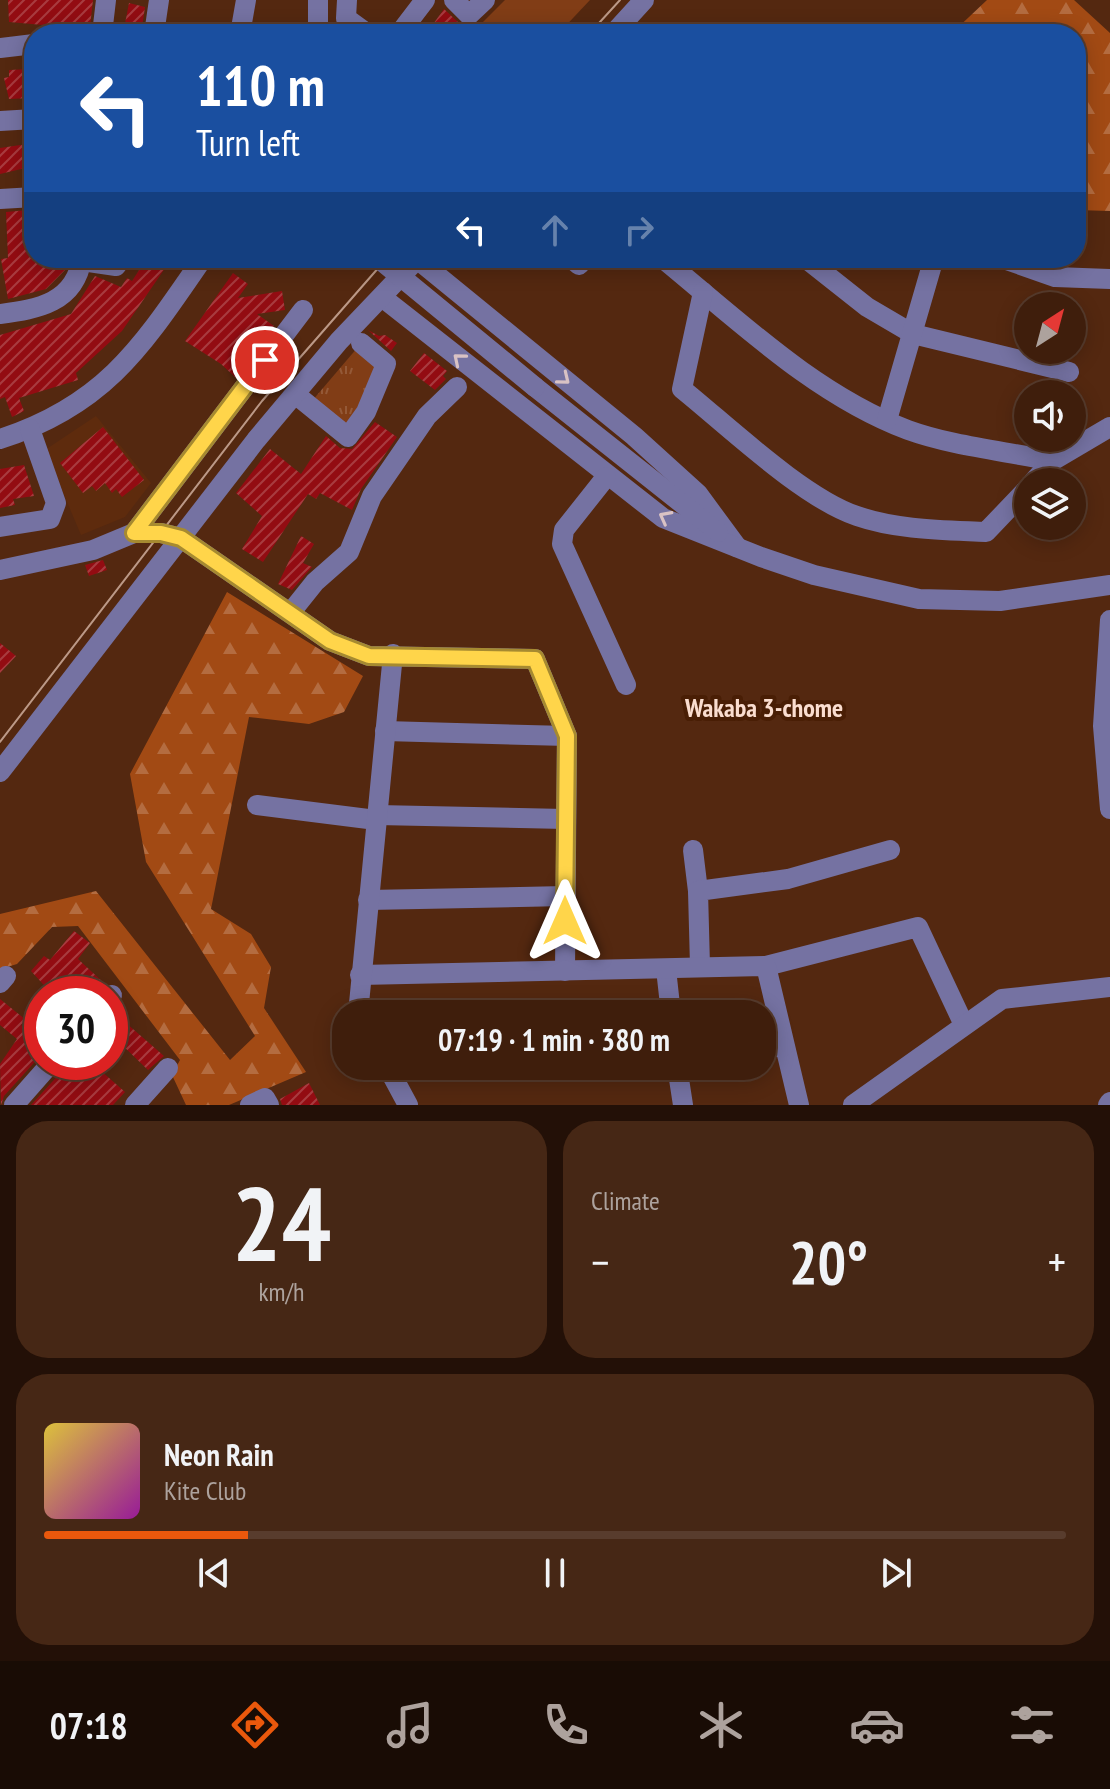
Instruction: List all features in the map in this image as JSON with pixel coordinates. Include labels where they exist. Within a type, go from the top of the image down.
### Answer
[{"type":"street","points":[[103,24],[106,0]]},
{"type":"street","points":[[155,24],[159,0]]},
{"type":"street","points":[[242,24],[246,0]]},
{"type":"street","points":[[318,0],[318,24]]},
{"type":"street","points":[[347,0],[346,18],[354,24]]},
{"type":"street","points":[[407,24],[425,0]]},
{"type":"street","points":[[454,0],[469,15],[485,0]]},
{"type":"street","points":[[622,24],[644,0]]},
{"type":"street","points":[[0,48],[24,45]]},
{"type":"street","points":[[0,121],[24,120]]},
{"type":"street","points":[[0,199],[24,198]]},
{"type":"street","points":[[0,314],[43,309],[66,291],[78,268]]},
{"type":"street","points":[[0,439],[30,429],[105,384],[124,366],[196,268]]},
{"type":"street","points":[[390,268],[737,547]]},
{"type":"street","points":[[0,772],[295,394],[339,341],[410,268]]},
{"type":"street","points":[[429,268],[621,426],[698,494],[737,547]]},
{"type":"street","points":[[674,268],[817,383],[887,420],[910,431],[1052,461]]},
{"type":"street","points":[[818,268],[867,307],[913,334],[1069,372]]},
{"type":"street","points":[[887,420],[931,268]]},
{"type":"street","points":[[1029,268],[1055,277],[1110,279]]},
{"type":"street","points":[[703,292],[682,389],[797,482],[856,516],[927,529],[986,532],[1014,503]]},
{"type":"street","points":[[383,298],[606,477],[663,518],[814,575],[919,599],[1000,601],[1110,585]]},
{"type":"street","points":[[134,533],[303,310]]},
{"type":"street","points":[[295,394],[348,437],[366,412],[386,364],[361,343]]},
{"type":"street","points":[[291,612],[315,582],[349,552],[372,496],[427,416],[457,387]]},
{"type":"street","points":[[1046,468],[1052,461],[1110,427]]},
{"type":"street","points":[[0,527],[50,519],[56,503],[30,429]]},
{"type":"street","points":[[606,477],[564,530],[562,544],[626,685]]},
{"type":"street","points":[[0,570],[93,550],[134,533],[161,533],[181,538],[330,641],[369,656],[393,654],[535,659],[567,736],[565,971]]},
{"type":"street","points":[[1110,620],[1103,726],[1110,809]]},
{"type":"street","points":[[359,1000],[393,654]]},
{"type":"street","points":[[385,731],[567,736]]},
{"type":"street","points":[[257,805],[376,818],[565,819]]},
{"type":"street","points":[[693,850],[698,891],[700,966]]},
{"type":"street","points":[[698,891],[788,879],[890,850]]},
{"type":"street","points":[[368,900],[566,896]]},
{"type":"street","points":[[360,975],[766,966],[918,927],[964,1025]]},
{"type":"street","points":[[766,966],[799,1105]]},
{"type":"street","points":[[666,969],[669,1000]]},
{"type":"street","points":[[853,1105],[1002,999],[1110,987]]},
{"type":"street","points":[[776,1047],[783,1047]]},
{"type":"street","points":[[135,1105],[168,1068]]},
{"type":"street","points":[[14,1105],[36,1080]]},
{"type":"street","points":[[395,1080],[408,1105]]},
{"type":"street","points":[[679,1080],[683,1105]]},
{"type":"street","points":[[250,1105],[265,1098],[269,1105]]},
{"type":"shaded area","points":[[96,416],[151,483],[125,517],[81,535],[45,450]]},
{"type":"green space","points":[[505,0],[590,0],[567,24],[481,24]]},
{"type":"green space","points":[[987,0],[1074,0],[1110,33],[1110,211],[1086,210],[1086,24],[962,24]]},
{"type":"green space","points":[[358,347],[379,364],[352,422],[342,425],[312,401]]},
{"type":"green space","points":[[227,592],[363,676],[344,712],[309,724],[249,717],[211,909],[251,934],[271,967],[264,1008],[306,1072],[229,1105],[186,1105],[172,1075],[180,1060],[128,992],[128,976],[116,976],[78,926],[52,927],[17,964],[0,969],[0,914],[96,891],[230,1060],[255,1036],[146,862],[130,774]]},
{"type":"building","points":[[8,0],[93,0],[90,24],[9,22]]},
{"type":"building","points":[[129,3],[145,7],[142,24],[125,24]]},
{"type":"building","points":[[444,9],[459,23],[458,24],[433,24]]},
{"type":"building","points":[[24,69],[24,98],[9,99],[4,78],[9,77],[9,70]]},
{"type":"building","points":[[24,144],[24,168],[0,174],[0,148]]},
{"type":"building","points":[[24,210],[24,268],[65,268],[46,289],[8,299],[1,259],[8,258],[6,212]]},
{"type":"building","points":[[140,268],[165,268],[122,331],[76,373],[78,380],[19,398],[24,411],[12,417],[5,397],[0,399],[0,335],[71,314],[95,276],[121,287],[127,278],[132,281]]},
{"type":"building","points":[[233,273],[248,284],[238,298],[282,291],[285,310],[257,314],[274,326],[236,378],[221,364],[185,341]]},
{"type":"building","points":[[368,330],[379,336],[385,335],[397,343],[391,351]]},
{"type":"building","points":[[424,353],[447,371],[443,376],[446,379],[435,390],[410,371]]},
{"type":"building","points":[[375,422],[397,437],[361,489],[352,510],[320,493],[316,499],[308,494],[263,562],[242,549],[262,516],[236,493],[270,449],[301,474],[326,436],[340,448],[352,449]]},
{"type":"building","points":[[103,427],[144,480],[122,497],[116,489],[112,493],[105,483],[96,491],[92,486],[83,493],[60,463]]},
{"type":"building","points":[[24,465],[34,496],[13,499],[15,505],[0,508],[0,469]]},
{"type":"building","points":[[301,536],[314,544],[303,563],[312,567],[292,590],[278,584]]},
{"type":"building","points":[[103,560],[107,570],[89,576],[85,565]]},
{"type":"building","points":[[0,643],[16,656],[0,673]]},
{"type":"building","points":[[74,931],[90,943],[78,959],[96,976],[36,976],[31,971],[44,956],[50,960]]},
{"type":"building","points":[[0,999],[24,1018],[21,1025],[24,1027],[24,1074],[4,1096],[1,1105],[0,1064],[17,1039],[0,1025]]},
{"type":"building","points":[[128,1025],[164,1056],[148,1070],[128,1051]]},
{"type":"building","points":[[54,1080],[111,1080],[125,1092],[113,1105],[31,1105]]},
{"type":"building","points":[[309,1083],[320,1105],[282,1105],[280,1099]]},
{"type":"tram line","points":[[598,24],[620,0]]},
{"type":"tram line","points":[[0,742],[262,401],[378,268]]},
{"type":"district","name":"Wakaba 3-chome","points":[[764,707]]},
{"type":"route","points":[[265,360],[134,533],[161,533],[171,538],[181,538],[330,641],[369,656],[393,654],[535,659],[567,736],[565,921]]}]
